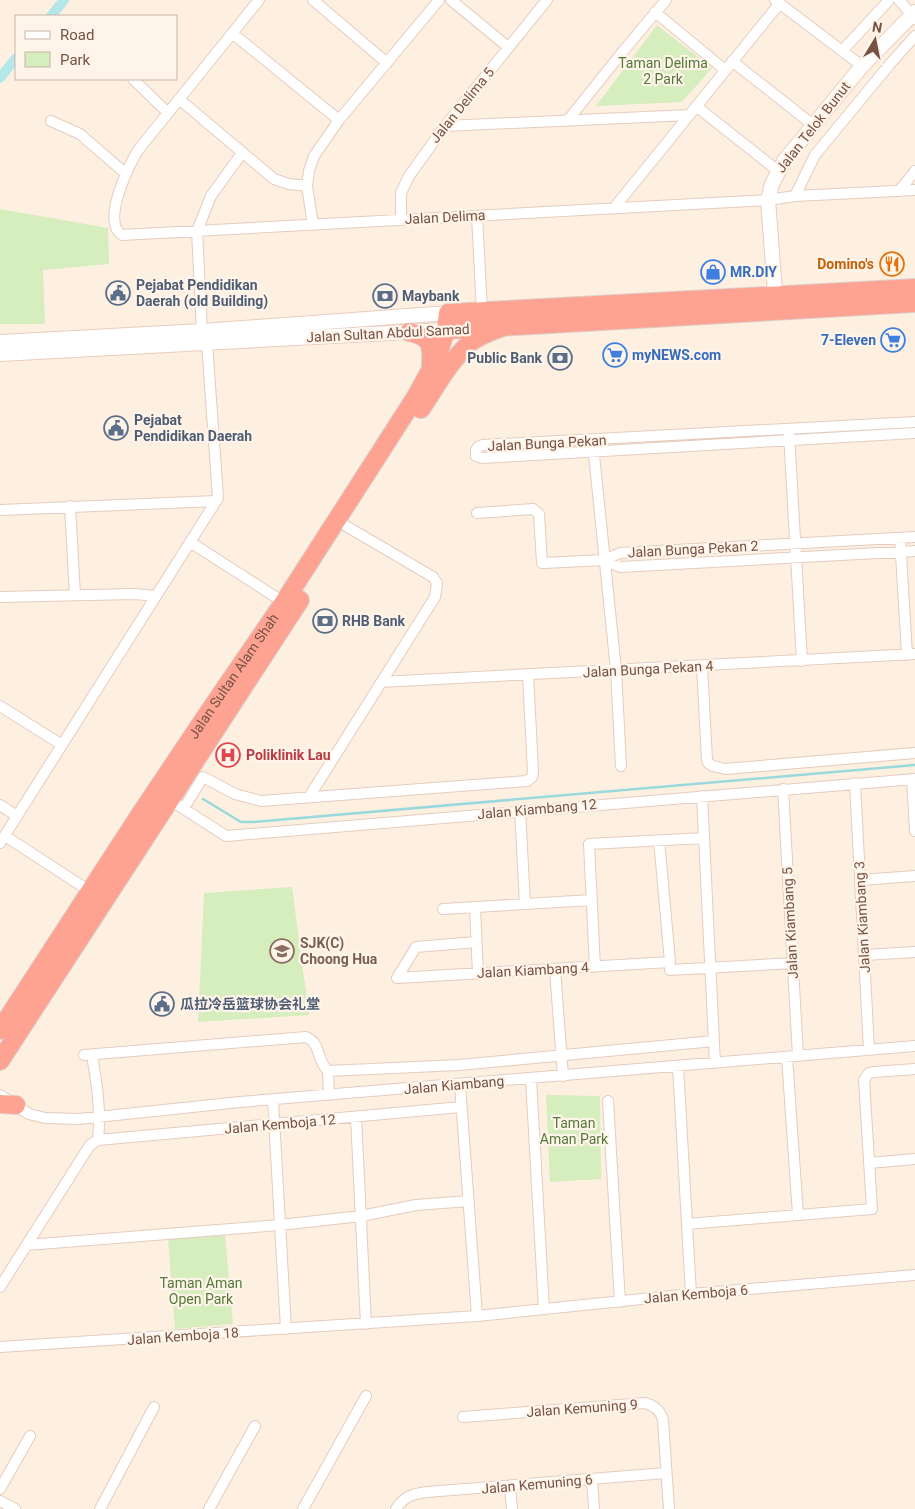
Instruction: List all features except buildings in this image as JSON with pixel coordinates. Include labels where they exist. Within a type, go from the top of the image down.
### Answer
[{"type":"highway","points":[[776,304],[915,288]]},
{"type":"highway","points":[[776,304],[915,303]]},
{"type":"highway","name":"Jalan Sultan Abdul Samad","points":[[455,321],[482,311],[776,304]]},
{"type":"highway","name":"Jalan Sultan Abdul Samad","points":[[455,321],[503,326],[776,304]]},
{"type":"highway","points":[[450,366],[455,321]]},
{"type":"highway","name":"Jalan Sultan Alam Shah","points":[[0,1030],[177,804],[289,606],[431,371],[455,321]]},
{"type":"highway","points":[[450,366],[472,342],[482,335],[503,326]]},
{"type":"highway","points":[[409,332],[426,337],[429,342],[432,350],[431,371]]},
{"type":"highway","name":"Jalan Sultan Alam Shah","points":[[0,1061],[102,871],[199,726],[346,526],[450,366]]},
{"type":"main road","name":"Jalan Telok Bunut","points":[[776,304],[768,200],[778,171],[813,124],[862,66],[914,15]]},
{"type":"main road","name":"Jalan Sultan Abdul Samad","points":[[0,354],[205,337],[455,321]]},
{"type":"main road","name":"Jalan Sultan Abdul Samad","points":[[0,342],[409,332],[455,321]]},
{"type":"street","points":[[51,121],[80,134],[125,173],[139,148],[259,0]]},
{"type":"street","points":[[313,0],[387,63]]},
{"type":"street","points":[[313,225],[307,186],[314,156],[339,120],[439,0]]},
{"type":"street","points":[[451,0],[508,47]]},
{"type":"street","name":"Jalan Delima 5","points":[[401,220],[401,193],[423,154],[547,0]]},
{"type":"street","points":[[568,120],[666,0]]},
{"type":"street","points":[[842,51],[889,0]]},
{"type":"street","points":[[899,0],[914,15]]},
{"type":"street","points":[[614,208],[778,2],[862,66]]},
{"type":"street","points":[[655,12],[725,70]]},
{"type":"street","points":[[232,33],[339,120]]},
{"type":"street","points":[[796,196],[815,155],[915,36]]},
{"type":"street","points":[[732,61],[813,124]]},
{"type":"street","points":[[134,80],[168,113]]},
{"type":"street","points":[[179,99],[274,179],[289,184],[307,186]]},
{"type":"street","points":[[696,106],[778,171]]},
{"type":"street","points":[[445,126],[688,115]]},
{"type":"street","points":[[82,886],[2,840],[218,498],[197,231],[211,196],[242,153]]},
{"type":"street","points":[[899,191],[915,171]]},
{"type":"street","name":"Jalan Delima","points":[[125,173],[116,201],[115,226],[122,235],[768,200],[796,196],[915,190]]},
{"type":"street","points":[[477,216],[482,311]]},
{"type":"street","name":"Jalan Bunga Pekan","points":[[915,422],[789,435],[594,452],[482,458],[476,456],[476,450],[483,445],[593,440],[789,435],[915,433]]},
{"type":"street","points":[[789,435],[802,660]]},
{"type":"street","points":[[593,440],[616,670],[620,766]]},
{"type":"street","points":[[0,510],[216,501]]},
{"type":"street","points":[[70,506],[74,595]]},
{"type":"street","points":[[477,513],[538,511],[540,514],[542,563],[604,560]]},
{"type":"street","points":[[309,797],[435,597],[437,584],[433,577],[346,526]]},
{"type":"street","name":"Jalan Bunga Pekan 2","points":[[604,560],[620,553],[915,537]]},
{"type":"street","points":[[900,538],[904,611],[911,655]]},
{"type":"street","points":[[190,542],[289,606]]},
{"type":"street","name":"Jalan Bunga Pekan 2","points":[[604,560],[620,567],[915,551]]},
{"type":"street","points":[[0,597],[134,594],[156,596]]},
{"type":"street","points":[[904,611],[915,611]]},
{"type":"street","name":"Jalan Bunga Pekan 4","points":[[381,682],[911,655]]},
{"type":"street","points":[[702,666],[708,763],[713,766],[725,769],[915,753]]},
{"type":"street","points":[[177,804],[203,777],[235,794],[261,801],[527,781],[532,777],[533,771],[528,675]]},
{"type":"street","points":[[0,706],[62,745]]},
{"type":"street","points":[[913,779],[915,831]]},
{"type":"street","name":"Jalan Kiambang 12","points":[[177,804],[226,836],[520,810],[913,779]]},
{"type":"street","name":"Jalan Kiambang 3","points":[[855,784],[869,1050]]},
{"type":"street","name":"Jalan Kiambang 5","points":[[782,789],[798,1056]]},
{"type":"street","points":[[702,796],[715,1063]]},
{"type":"street","points":[[0,805],[17,816]]},
{"type":"street","points":[[520,810],[525,904]]},
{"type":"street","points":[[595,967],[589,844],[704,838]]},
{"type":"street","points":[[659,840],[670,966]]},
{"type":"street","points":[[860,880],[915,876]]},
{"type":"street","points":[[442,909],[592,900]]},
{"type":"street","points":[[475,908],[478,974]]},
{"type":"street","name":"Jalan Kiambang 4","points":[[476,942],[416,946],[397,978],[595,967],[670,966],[710,968],[793,963]]},
{"type":"street","points":[[864,955],[915,952]]},
{"type":"street","points":[[555,969],[563,1076]]},
{"type":"street","points":[[0,1288],[90,1145],[98,1140],[100,1117],[99,1093],[88,1055],[306,1037],[312,1039],[316,1045],[321,1064],[328,1071],[330,1095]]},
{"type":"street","name":"Jalan Kiambang","points":[[328,1071],[459,1065],[714,1041]]},
{"type":"street","name":"Jalan Kiambang","points":[[0,1095],[8,1105],[30,1114],[45,1118],[78,1119],[240,1102],[273,1101],[915,1046]]},
{"type":"street","points":[[787,1057],[798,1215]]},
{"type":"street","points":[[678,1066],[691,1294]]},
{"type":"street","points":[[687,1224],[872,1209],[864,1083],[867,1076],[874,1072],[915,1069]]},
{"type":"street","points":[[531,1079],[544,1309]]},
{"type":"street","points":[[460,1085],[477,1316]]},
{"type":"street","points":[[273,1101],[286,1329]]},
{"type":"street","points":[[608,1101],[620,1302]]},
{"type":"street","name":"Jalan Kemboja 12","points":[[98,1140],[462,1107]]},
{"type":"street","points":[[356,1117],[366,1324]]},
{"type":"street","points":[[869,1163],[915,1159]]},
{"type":"street","points":[[27,1245],[280,1225],[361,1216],[416,1205],[469,1201]]},
{"type":"street","name":"Jalan Kemboja 6","points":[[366,1324],[477,1316],[691,1294],[915,1275]]},
{"type":"street","name":"Jalan Kemboja 18","points":[[0,1347],[366,1324]]},
{"type":"street","points":[[303,1509],[366,1396]]},
{"type":"street","name":"Jalan Kemuning 9","points":[[463,1417],[645,1403],[652,1405],[661,1413],[663,1420],[669,1509]]},
{"type":"street","points":[[100,1509],[154,1407]]},
{"type":"street","points":[[208,1509],[255,1426]]},
{"type":"street","points":[[0,1489],[30,1436]]},
{"type":"street","name":"Jalan Kemuning 6","points":[[396,1509],[403,1499],[408,1496],[427,1492],[510,1487],[666,1473]]},
{"type":"street","points":[[592,1479],[594,1509]]},
{"type":"street","points":[[510,1487],[512,1509]]},
{"type":"street","points":[[0,1501],[15,1509]]},
{"type":"green space","name":"Taman Delima 2 Park","points":[[657,25],[712,68],[682,102],[596,106]]},
{"type":"green space","points":[[0,209],[108,228],[109,264],[43,270],[45,324],[0,324]]},
{"type":"green space","points":[[292,887],[309,1015],[198,1022],[204,893]]},
{"type":"green space","name":"Taman Aman Park","points":[[546,1095],[600,1096],[601,1179],[550,1182]]},
{"type":"green space","name":"Taman Aman Open Park","points":[[225,1235],[233,1324],[175,1329],[168,1239]]},
{"type":"waterway","points":[[52,15],[64,0]]},
{"type":"waterway","points":[[0,78],[15,59]]},
{"type":"waterway","points":[[203,799],[241,822],[253,822],[915,765]]},
{"type":"place","name":"Domino's","points":[[892,264]]},
{"type":"place","name":"MR.DIY","points":[[713,272]]},
{"type":"place","name":"Pejabat Pendidikan Daerah (old Building)","points":[[118,293]]},
{"type":"place","name":"Maybank","points":[[385,296]]},
{"type":"place","name":"7-Eleven","points":[[893,340]]},
{"type":"place","name":"myNEWS.com","points":[[615,355]]},
{"type":"place","name":"Public Bank","points":[[560,358]]},
{"type":"place","name":"Pejabat Pendidikan Daerah","points":[[116,428]]},
{"type":"place","name":"RHB Bank","points":[[325,621]]},
{"type":"place","name":"Poliklinik Lau","points":[[228,755]]},
{"type":"place","name":"SJK(C) Choong Hua","points":[[282,951]]},
{"type":"place","name":"瓜拉冷岳篮球协会礼堂","points":[[162,1004]]}]
